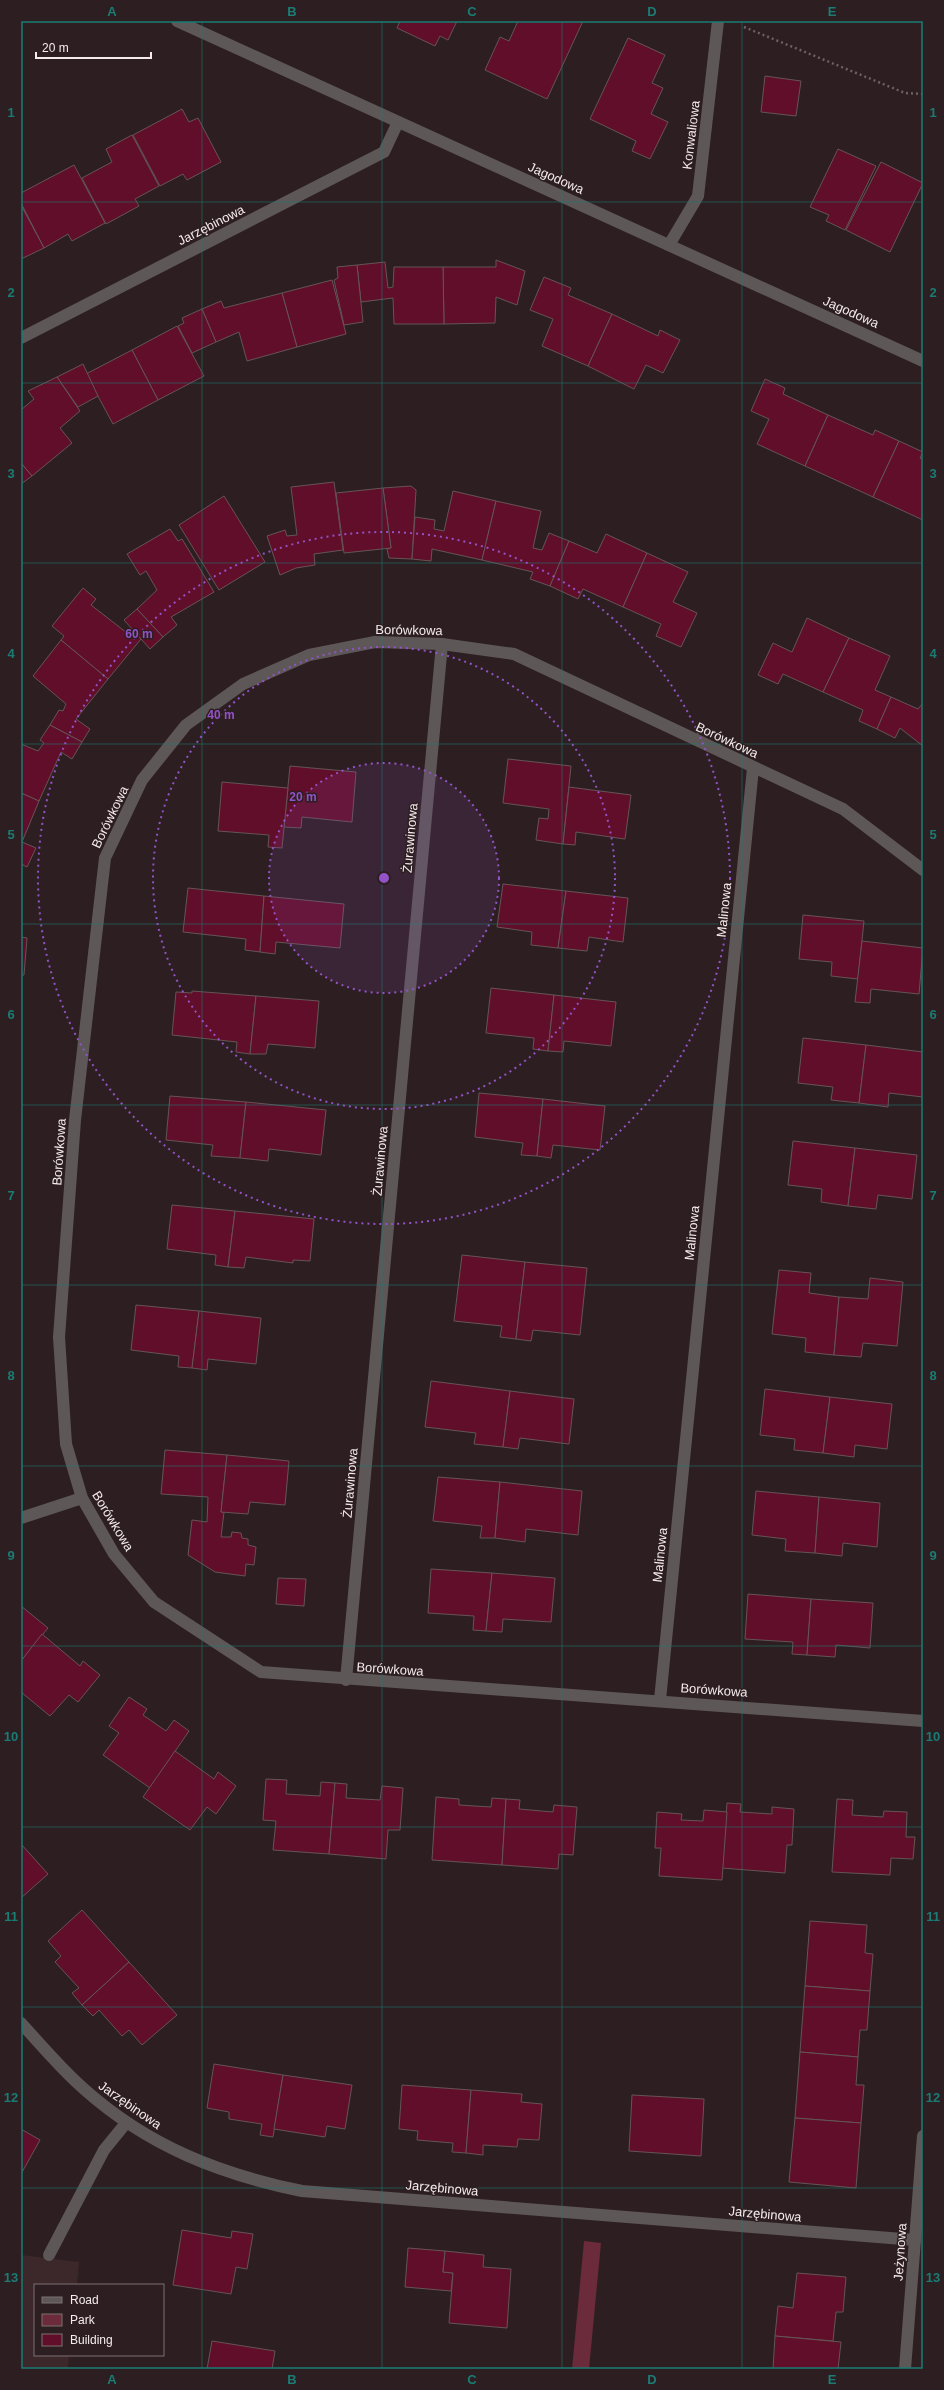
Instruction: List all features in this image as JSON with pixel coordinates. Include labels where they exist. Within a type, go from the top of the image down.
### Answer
[{"type":"street","name":"Jagodowa","points":[[177,21],[923,361]]},
{"type":"street","name":"Konwaliowa","points":[[669,245],[698,196],[718,21]]},
{"type":"street","name":"Jarzębinowa","points":[[21,338],[384,152],[398,122]]},
{"type":"street","name":"Borówkowa","points":[[923,870],[844,809],[753,768],[514,654],[442,644],[375,642],[309,655],[243,684],[186,726],[147,774],[105,858],[75,1120],[59,1337],[66,1444],[82,1498],[114,1554],[154,1602],[261,1672],[346,1680],[660,1700],[923,1721]]},
{"type":"street","name":"Żurawinowa","points":[[346,1680],[442,644]]},
{"type":"street","name":"Malinowa","points":[[660,1700],[753,768]]},
{"type":"street","points":[[21,1518],[82,1498]]},
{"type":"street","name":"Jarzębinowa","points":[[21,2023],[84,2089],[126,2122],[172,2150],[214,2168],[259,2182],[302,2191],[915,2240]]},
{"type":"street","points":[[49,2255],[104,2150],[126,2122]]},
{"type":"street","name":"Jeżynowa","points":[[905,2369],[923,2136]]},
{"type":"path","points":[[736,24],[905,93],[923,94]]},
{"type":"shaded area","points":[[21,2255],[79,2262],[77,2284],[34,2284],[34,2356],[69,2356],[68,2369],[21,2369]]},
{"type":"green space","points":[[584,2241],[601,2243],[589,2369],[572,2369]]},
{"type":"building","points":[[400,21],[457,21],[448,40],[440,36],[435,46],[397,28]]},
{"type":"building","points":[[518,21],[583,21],[547,99],[485,70],[500,37],[509,41]]},
{"type":"building","points":[[628,38],[665,55],[652,83],[663,88],[651,114],[668,122],[650,159],[632,151],[636,141],[590,119]]},
{"type":"building","points":[[765,76],[801,81],[796,116],[761,112]]},
{"type":"building","points":[[182,109],[189,122],[198,118],[221,162],[187,180],[183,174],[160,186],[133,135]]},
{"type":"building","points":[[132,135],[159,186],[135,199],[139,206],[106,224],[82,178],[112,162],[106,149]]},
{"type":"building","points":[[838,149],[876,166],[845,230],[826,221],[829,215],[810,207]]},
{"type":"building","points":[[881,162],[923,183],[890,252],[846,230]]},
{"type":"building","points":[[74,165],[105,223],[72,241],[68,234],[44,248],[21,203],[21,193]]},
{"type":"building","points":[[21,205],[44,248],[21,259]]},
{"type":"building","points":[[496,260],[525,271],[517,305],[496,297],[495,323],[444,324],[443,267],[496,267]]},
{"type":"building","points":[[385,262],[388,288],[393,287],[394,267],[443,267],[444,324],[394,324],[393,298],[361,302],[357,265]]},
{"type":"building","points":[[357,265],[363,322],[344,325],[334,280],[338,278],[337,267]]},
{"type":"building","points":[[544,277],[571,288],[568,295],[612,314],[588,366],[542,346],[553,319],[530,310]]},
{"type":"building","points":[[332,280],[346,334],[297,347],[282,293]]},
{"type":"building","points":[[282,293],[297,347],[247,361],[239,332],[216,342],[202,309],[221,301],[224,308]]},
{"type":"building","points":[[202,309],[216,342],[192,353],[178,326],[184,323],[182,318]]},
{"type":"building","points":[[612,314],[658,336],[660,330],[680,340],[663,373],[646,365],[634,389],[588,366]]},
{"type":"building","points":[[177,326],[204,376],[158,400],[132,350]]},
{"type":"building","points":[[132,350],[158,400],[113,424],[86,374]]},
{"type":"building","points":[[83,364],[98,396],[78,407],[57,377]]},
{"type":"building","points":[[57,377],[80,411],[60,428],[72,443],[32,476],[21,463],[21,410],[34,399],[28,391]]},
{"type":"building","points":[[765,379],[785,388],[783,394],[828,415],[805,466],[757,444],[769,419],[751,411]]},
{"type":"building","points":[[828,415],[873,435],[875,430],[899,441],[873,497],[805,466]]},
{"type":"building","points":[[899,441],[923,452],[920,458],[923,460],[923,520],[873,497]]},
{"type":"building","points":[[21,463],[32,476],[21,484]]},
{"type":"building","points":[[334,482],[343,550],[314,554],[315,565],[296,568],[280,575],[267,536],[285,530],[287,536],[297,535],[291,487]]},
{"type":"building","points":[[411,486],[416,490],[412,559],[389,558],[387,549],[391,548],[383,488]]},
{"type":"building","points":[[383,488],[391,548],[344,553],[336,493]]},
{"type":"building","points":[[453,491],[496,501],[482,560],[432,549],[431,561],[412,559],[415,517],[435,520],[434,529],[444,531]]},
{"type":"building","points":[[224,496],[265,562],[219,590],[179,525]]},
{"type":"building","points":[[496,501],[541,511],[533,548],[542,550],[549,533],[569,541],[550,586],[530,579],[533,572],[482,560]]},
{"type":"building","points":[[170,529],[178,541],[182,539],[214,592],[171,617],[177,625],[163,637],[137,609],[157,590],[146,571],[140,575],[127,554]]},
{"type":"building","points":[[606,534],[647,553],[623,607],[583,589],[578,599],[550,586],[569,541],[597,553]]},
{"type":"building","points":[[647,553],[688,572],[673,602],[697,613],[681,647],[656,636],[661,624],[623,607]]},
{"type":"building","points":[[83,588],[96,599],[91,605],[127,633],[131,629],[141,639],[108,679],[61,640],[64,636],[52,626]]},
{"type":"building","points":[[137,609],[163,637],[150,649],[124,620]]},
{"type":"building","points":[[807,618],[849,638],[823,692],[783,674],[778,684],[758,675],[773,643],[792,652]]},
{"type":"building","points":[[849,638],[890,656],[875,690],[891,697],[877,729],[859,721],[863,710],[823,692]]},
{"type":"building","points":[[61,640],[108,679],[76,719],[90,729],[82,742],[50,725],[59,710],[63,711],[66,704],[33,676]]},
{"type":"building","points":[[891,697],[918,709],[923,703],[923,746],[900,728],[895,738],[877,729]]},
{"type":"building","points":[[50,725],[82,742],[72,759],[61,752],[39,801],[21,793],[21,744],[38,751],[44,743],[40,740]]},
{"type":"building","points":[[508,759],[571,766],[563,844],[536,840],[539,818],[548,819],[549,809],[503,803]]},
{"type":"building","points":[[290,766],[356,772],[352,822],[302,817],[301,828],[284,827]]},
{"type":"building","points":[[222,782],[288,788],[282,848],[268,847],[269,835],[218,831]]},
{"type":"building","points":[[569,787],[631,795],[625,839],[576,832],[575,845],[563,844]]},
{"type":"building","points":[[21,793],[39,801],[22,842],[36,848],[27,867],[21,864]]},
{"type":"building","points":[[503,884],[566,891],[558,948],[531,945],[532,932],[497,927]]},
{"type":"building","points":[[188,888],[264,896],[260,952],[245,950],[246,939],[183,932]]},
{"type":"building","points":[[566,891],[628,898],[623,942],[589,937],[587,951],[558,948]]},
{"type":"building","points":[[264,896],[344,904],[340,948],[276,942],[275,954],[260,952]]},
{"type":"building","points":[[803,915],[864,921],[858,979],[831,976],[832,962],[799,959]]},
{"type":"building","points":[[21,937],[27,938],[24,975],[21,975]]},
{"type":"building","points":[[862,941],[923,948],[919,994],[871,989],[870,1003],[855,1002]]},
{"type":"building","points":[[491,988],[554,995],[548,1051],[533,1049],[534,1038],[486,1033]]},
{"type":"building","points":[[192,991],[256,996],[250,1054],[236,1052],[237,1042],[172,1035],[176,992],[192,993]]},
{"type":"building","points":[[554,995],[616,1002],[611,1046],[564,1041],[563,1052],[548,1051]]},
{"type":"building","points":[[256,996],[319,1001],[315,1048],[268,1044],[266,1054],[250,1054]]},
{"type":"building","points":[[803,1038],[866,1045],[859,1103],[831,1100],[833,1087],[798,1083]]},
{"type":"building","points":[[866,1045],[923,1052],[923,1097],[889,1093],[888,1107],[859,1103]]},
{"type":"building","points":[[479,1093],[543,1099],[537,1156],[521,1155],[523,1143],[475,1137]]},
{"type":"building","points":[[170,1096],[246,1102],[240,1158],[211,1156],[213,1145],[166,1140]]},
{"type":"building","points":[[543,1099],[605,1106],[600,1150],[553,1145],[551,1158],[537,1156]]},
{"type":"building","points":[[246,1102],[326,1110],[321,1155],[269,1149],[268,1161],[240,1158]]},
{"type":"building","points":[[793,1141],[855,1148],[848,1206],[821,1202],[822,1189],[788,1185]]},
{"type":"building","points":[[855,1148],[917,1155],[912,1199],[878,1195],[876,1209],[848,1206]]},
{"type":"building","points":[[172,1205],[235,1211],[228,1267],[215,1265],[216,1255],[167,1249]]},
{"type":"building","points":[[235,1211],[314,1219],[310,1261],[293,1260],[293,1263],[246,1257],[244,1268],[228,1267]]},
{"type":"building","points":[[462,1255],[525,1262],[516,1339],[500,1337],[502,1326],[454,1321]]},
{"type":"building","points":[[525,1262],[587,1268],[580,1335],[533,1330],[531,1341],[516,1339]]},
{"type":"building","points":[[779,1270],[811,1273],[809,1293],[839,1297],[834,1355],[805,1352],[806,1338],[772,1334]]},
{"type":"building","points":[[870,1278],[903,1282],[897,1346],[863,1343],[861,1357],[834,1355],[839,1297],[868,1299]]},
{"type":"building","points":[[136,1305],[199,1311],[192,1368],[178,1367],[179,1356],[131,1350]]},
{"type":"building","points":[[199,1311],[261,1318],[256,1364],[208,1359],[207,1370],[192,1368]]},
{"type":"building","points":[[431,1381],[510,1391],[503,1447],[474,1444],[476,1433],[425,1427]]},
{"type":"building","points":[[765,1389],[830,1397],[823,1453],[794,1450],[795,1439],[760,1435]]},
{"type":"building","points":[[510,1391],[574,1399],[569,1444],[520,1438],[518,1449],[503,1447]]},
{"type":"building","points":[[830,1397],[892,1404],[887,1449],[855,1445],[854,1457],[823,1453]]},
{"type":"building","points":[[165,1450],[227,1455],[221,1512],[224,1512],[221,1537],[231,1537],[232,1532],[241,1533],[242,1538],[248,1539],[248,1545],[256,1547],[254,1565],[246,1564],[245,1576],[215,1572],[188,1555],[192,1520],[207,1522],[208,1497],[161,1494]]},
{"type":"building","points":[[227,1455],[289,1461],[285,1505],[250,1502],[248,1514],[221,1512]]},
{"type":"building","points":[[438,1477],[500,1482],[495,1538],[480,1538],[482,1526],[433,1521]]},
{"type":"building","points":[[500,1482],[582,1491],[578,1535],[526,1529],[525,1542],[495,1538]]},
{"type":"building","points":[[756,1491],[819,1497],[815,1553],[785,1551],[786,1539],[752,1535]]},
{"type":"building","points":[[819,1497],[880,1503],[877,1547],[843,1543],[842,1556],[815,1553]]},
{"type":"building","points":[[431,1569],[492,1573],[486,1631],[473,1630],[474,1616],[428,1613]]},
{"type":"building","points":[[492,1573],[555,1578],[551,1622],[503,1619],[502,1632],[486,1631]]},
{"type":"building","points":[[278,1578],[306,1579],[304,1606],[276,1604]]},
{"type":"building","points":[[748,1594],[811,1599],[807,1655],[792,1654],[793,1642],[745,1639]]},
{"type":"building","points":[[811,1599],[873,1603],[870,1648],[836,1645],[835,1657],[807,1655]]},
{"type":"building","points":[[21,1606],[48,1628],[21,1661]]},
{"type":"building","points":[[42,1634],[80,1666],[83,1661],[100,1675],[78,1702],[69,1695],[50,1716],[21,1692],[21,1661]]},
{"type":"building","points":[[129,1697],[147,1709],[143,1715],[166,1731],[174,1720],[189,1731],[150,1788],[103,1755],[119,1733],[109,1726]]},
{"type":"building","points":[[175,1751],[214,1779],[218,1772],[236,1786],[216,1814],[207,1807],[190,1830],[143,1797]]},
{"type":"building","points":[[266,1779],[287,1780],[286,1794],[320,1796],[321,1782],[335,1783],[329,1854],[273,1850],[276,1821],[263,1820]]},
{"type":"building","points":[[335,1783],[347,1784],[346,1798],[380,1800],[382,1786],[403,1788],[400,1830],[388,1830],[386,1859],[329,1854]]},
{"type":"building","points":[[436,1797],[459,1799],[459,1805],[491,1807],[492,1798],[506,1799],[502,1865],[432,1860]]},
{"type":"building","points":[[506,1799],[520,1800],[519,1809],[553,1812],[554,1805],[577,1807],[573,1855],[559,1854],[558,1869],[502,1865]]},
{"type":"building","points":[[837,1799],[853,1800],[852,1815],[883,1817],[884,1811],[907,1812],[906,1837],[915,1837],[913,1859],[891,1858],[890,1875],[832,1872]]},
{"type":"building","points":[[727,1803],[741,1804],[740,1812],[772,1814],[772,1807],[794,1809],[792,1845],[787,1845],[785,1873],[722,1868]]},
{"type":"building","points":[[704,1810],[727,1812],[722,1880],[659,1876],[661,1848],[655,1848],[657,1812],[682,1814],[681,1820],[703,1821]]},
{"type":"building","points":[[21,1844],[48,1874],[21,1898]]},
{"type":"building","points":[[82,1910],[129,1962],[82,2005],[72,1993],[79,1988],[55,1962],[61,1956],[48,1941]]},
{"type":"building","points":[[810,1921],[867,1925],[865,1953],[873,1954],[870,1991],[805,1986]]},
{"type":"building","points":[[129,1962],[177,2015],[142,2045],[129,2030],[122,2036],[99,2010],[93,2016],[82,2005]]},
{"type":"building","points":[[805,1986],[870,1991],[867,2030],[860,2030],[858,2057],[800,2052]]},
{"type":"building","points":[[800,2052],[858,2057],[856,2085],[864,2085],[861,2123],[795,2118]]},
{"type":"building","points":[[214,2064],[283,2075],[273,2137],[260,2135],[262,2124],[229,2119],[229,2112],[207,2108]]},
{"type":"building","points":[[283,2075],[352,2085],[345,2129],[327,2126],[325,2137],[274,2129]]},
{"type":"building","points":[[402,2085],[471,2090],[466,2153],[452,2152],[453,2143],[417,2140],[418,2131],[399,2129]]},
{"type":"building","points":[[471,2090],[522,2094],[521,2102],[542,2104],[539,2140],[518,2139],[517,2147],[483,2145],[483,2155],[466,2153]]},
{"type":"building","points":[[632,2095],[704,2099],[701,2156],[629,2151]]},
{"type":"building","points":[[795,2118],[861,2123],[856,2188],[789,2182]]},
{"type":"building","points":[[21,2129],[40,2140],[21,2174]]},
{"type":"building","points":[[182,2230],[231,2238],[232,2231],[253,2234],[247,2269],[236,2267],[231,2294],[173,2285]]},
{"type":"building","points":[[408,2248],[445,2251],[443,2272],[453,2273],[451,2291],[405,2287]]},
{"type":"building","points":[[445,2251],[484,2255],[483,2267],[511,2269],[507,2328],[449,2323],[453,2273],[443,2272]]},
{"type":"building","points":[[797,2273],[846,2277],[843,2312],[836,2312],[833,2341],[775,2336],[778,2306],[793,2308]]},
{"type":"building","points":[[775,2336],[841,2342],[838,2369],[773,2369]]},
{"type":"building","points":[[212,2341],[275,2351],[272,2369],[207,2369]]}]
